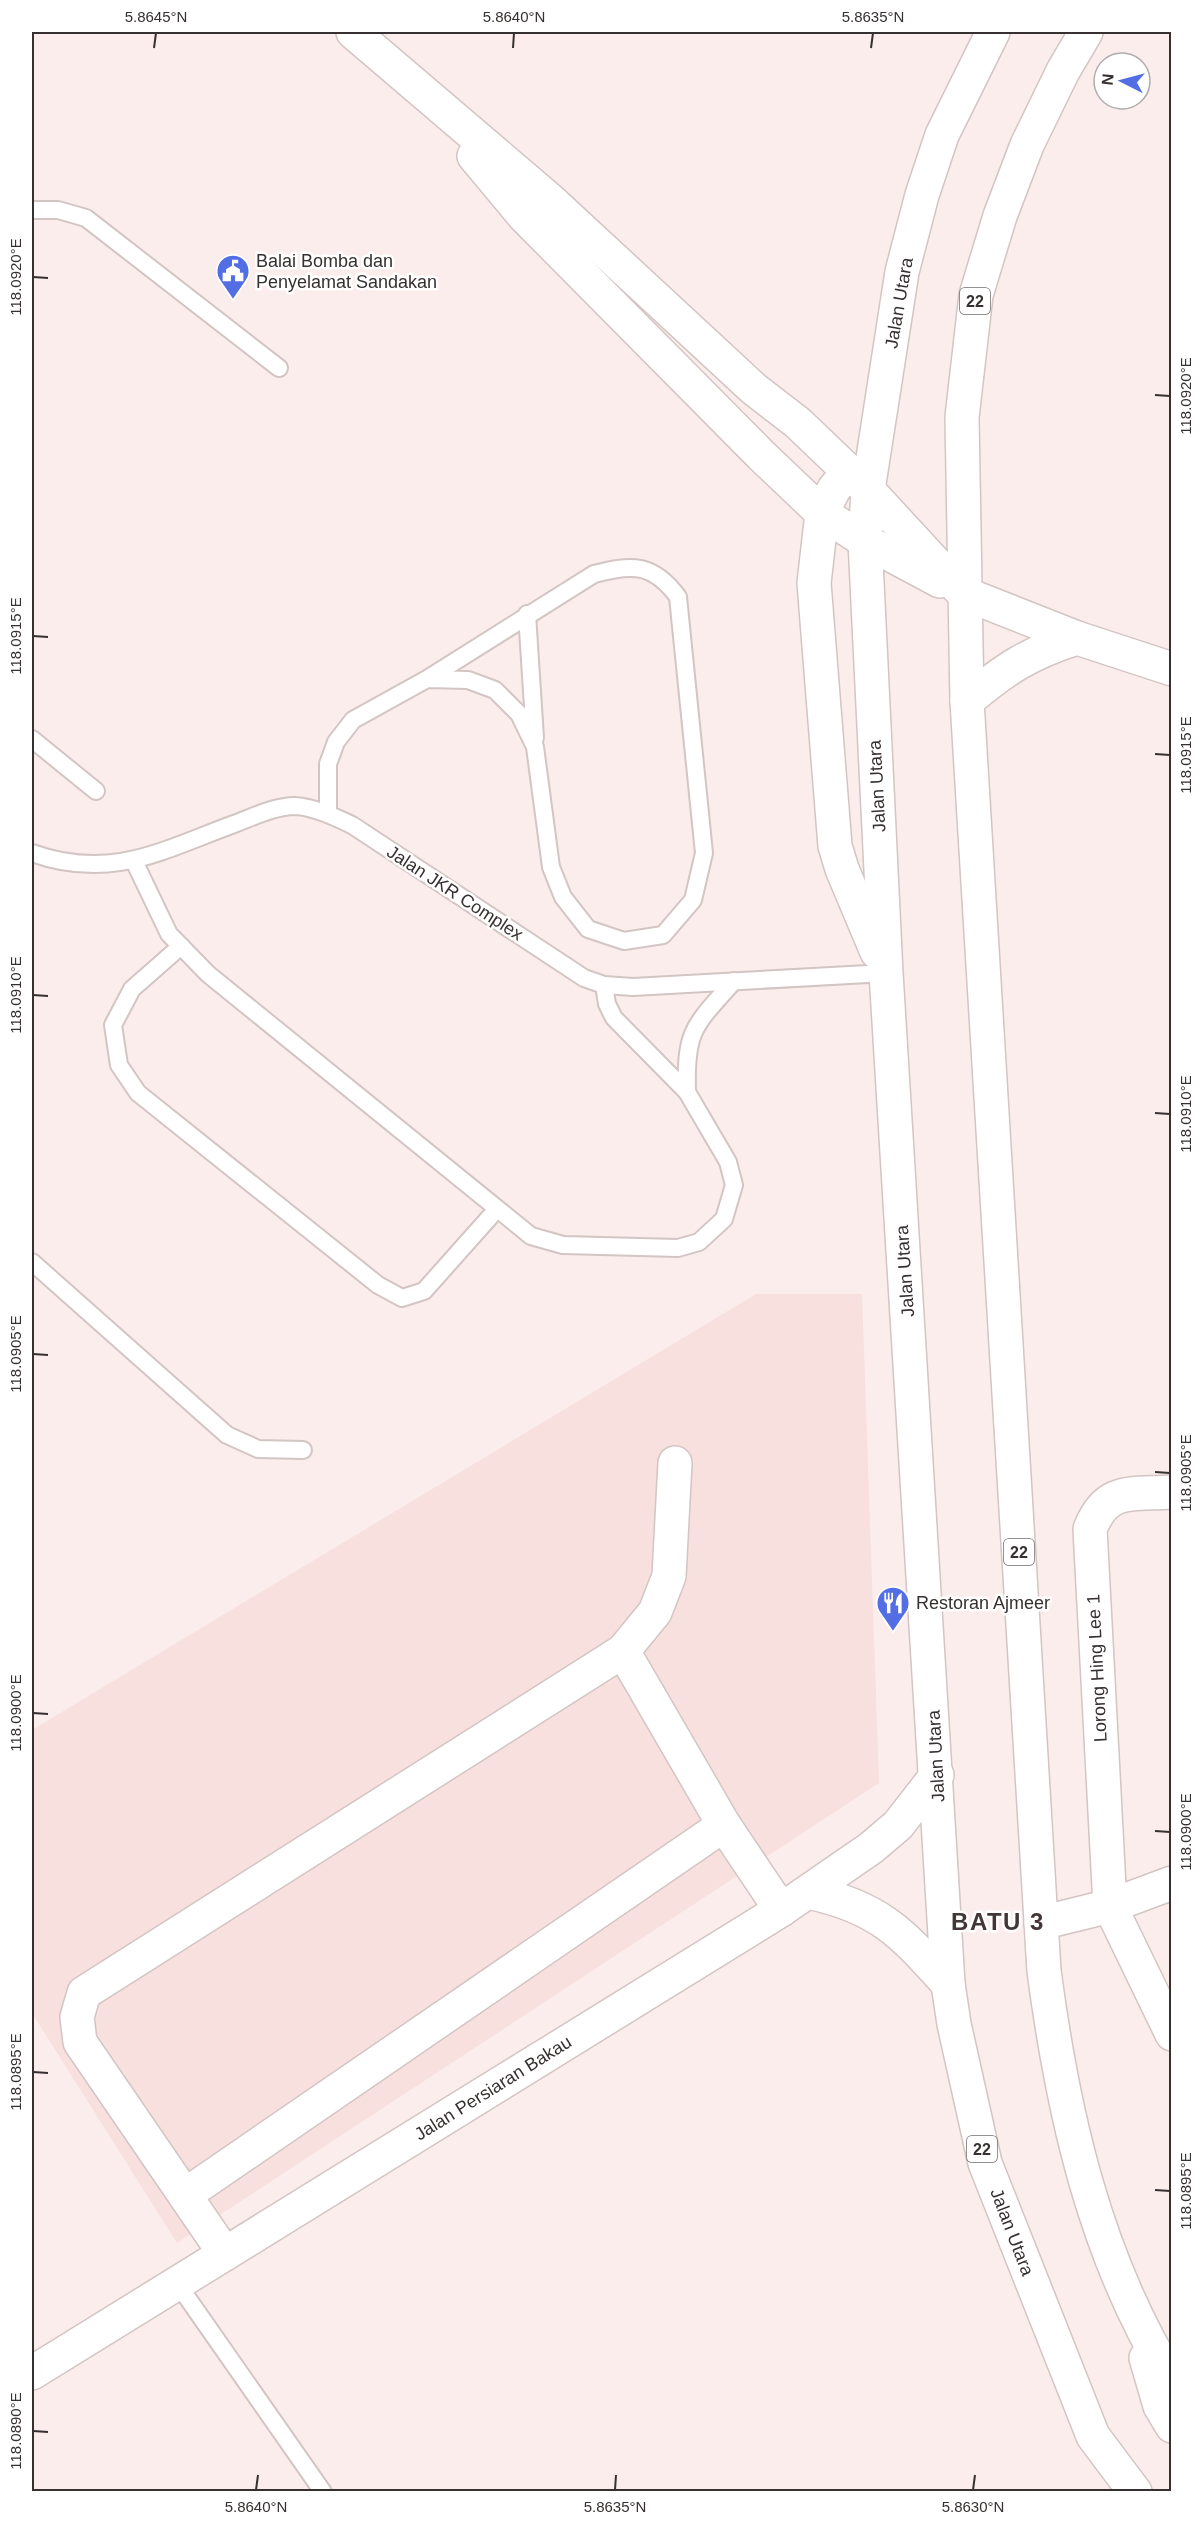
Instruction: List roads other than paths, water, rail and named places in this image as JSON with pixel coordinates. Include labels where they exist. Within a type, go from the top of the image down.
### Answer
[{"type":"main road","name":"Jalan Utara","points":[[993,32],[942,135],[922,195],[902,272],[858,481],[865,541],[886,973],[937,1775],[948,1984],[954,2024],[985,2163],[1093,2436],[1135,2492]]},
{"type":"main road","name":"22","points":[[1086,32],[1063,71],[1027,145],[1000,216],[976,295],[962,417],[963,593],[967,701],[1041,1923],[1052,2039],[1075,2148],[1098,2224],[1130,2301],[1172,2381]]},
{"type":"main road","points":[[365,35],[416,85],[551,201],[754,389],[798,423],[858,481],[963,593]]},
{"type":"main road","points":[[416,85],[524,216],[762,456],[822,513],[865,541],[963,593],[1077,638],[1172,669]]},
{"type":"main road","points":[[858,481],[834,489],[822,513],[815,553],[814,583],[835,846],[842,869],[886,973]]},
{"type":"main road","points":[[967,701],[1004,670],[1029,655],[1077,638]]},
{"type":"main road","points":[[225,2254],[80,2042],[77,2017],[84,1993],[623,1651],[654,1612],[669,1576],[675,1464]]},
{"type":"main road","name":"Lorong Hing Lee 1","points":[[1110,1906],[1090,1529],[1098,1509],[1116,1496],[1172,1492]]},
{"type":"main road","points":[[623,1651],[724,1826],[781,1910]]},
{"type":"main road","name":"Jalan Persiaran Bakau","points":[[32,2373],[781,1910],[871,1848],[898,1825],[937,1775]]},
{"type":"main road","points":[[185,2194],[724,1826]]},
{"type":"main road","points":[[1041,1923],[1110,1906],[1172,1883]]},
{"type":"main road","points":[[808,1892],[843,1900],[879,1916],[911,1944],[948,1984]]},
{"type":"main road","points":[[1110,1906],[1172,2034]]},
{"type":"main road","points":[[1130,2301],[1160,2406],[1172,2426]]},
{"type":"lane","points":[[32,210],[58,210],[86,218],[279,368]]},
{"type":"lane","points":[[328,814],[328,764],[336,742],[353,720],[427,679],[527,614],[594,574],[617,568],[645,568],[665,579],[678,597],[704,853],[693,900],[663,935],[624,940],[588,929],[563,897],[551,867],[535,747],[527,614]]},
{"type":"lane","points":[[427,679],[468,680],[495,690],[519,714],[535,747]]},
{"type":"lane","points":[[32,738],[96,791]]},
{"type":"lane","name":"Jalan JKR Complex","points":[[32,853],[59,862],[92,864],[134,861],[264,812],[296,806],[328,814],[352,825],[584,978],[604,985],[633,987],[886,973]]},
{"type":"lane","points":[[134,861],[169,934],[207,974],[531,1236],[563,1245],[678,1248],[699,1242],[724,1220],[735,1185],[728,1162],[687,1092],[614,1018],[607,1004],[604,985]]},
{"type":"lane","points":[[181,946],[132,989],[112,1025],[119,1065],[138,1093],[378,1285],[402,1298],[424,1291],[497,1209]]},
{"type":"lane","points":[[687,1092],[686,1059],[691,1035],[702,1018],[734,981]]},
{"type":"lane","points":[[32,1262],[227,1435],[258,1449],[303,1450]]},
{"type":"lane","points":[[177,2283],[323,2492]]},
{"type":"place","name":"Balai Bomba dan Penyelamat Sandakan","points":[[233,300]]},
{"type":"place","name":"Restoran Ajmeer","points":[[893,1632]]},
{"type":"district","name":"BATU 3","points":[[998,1921]]}]
